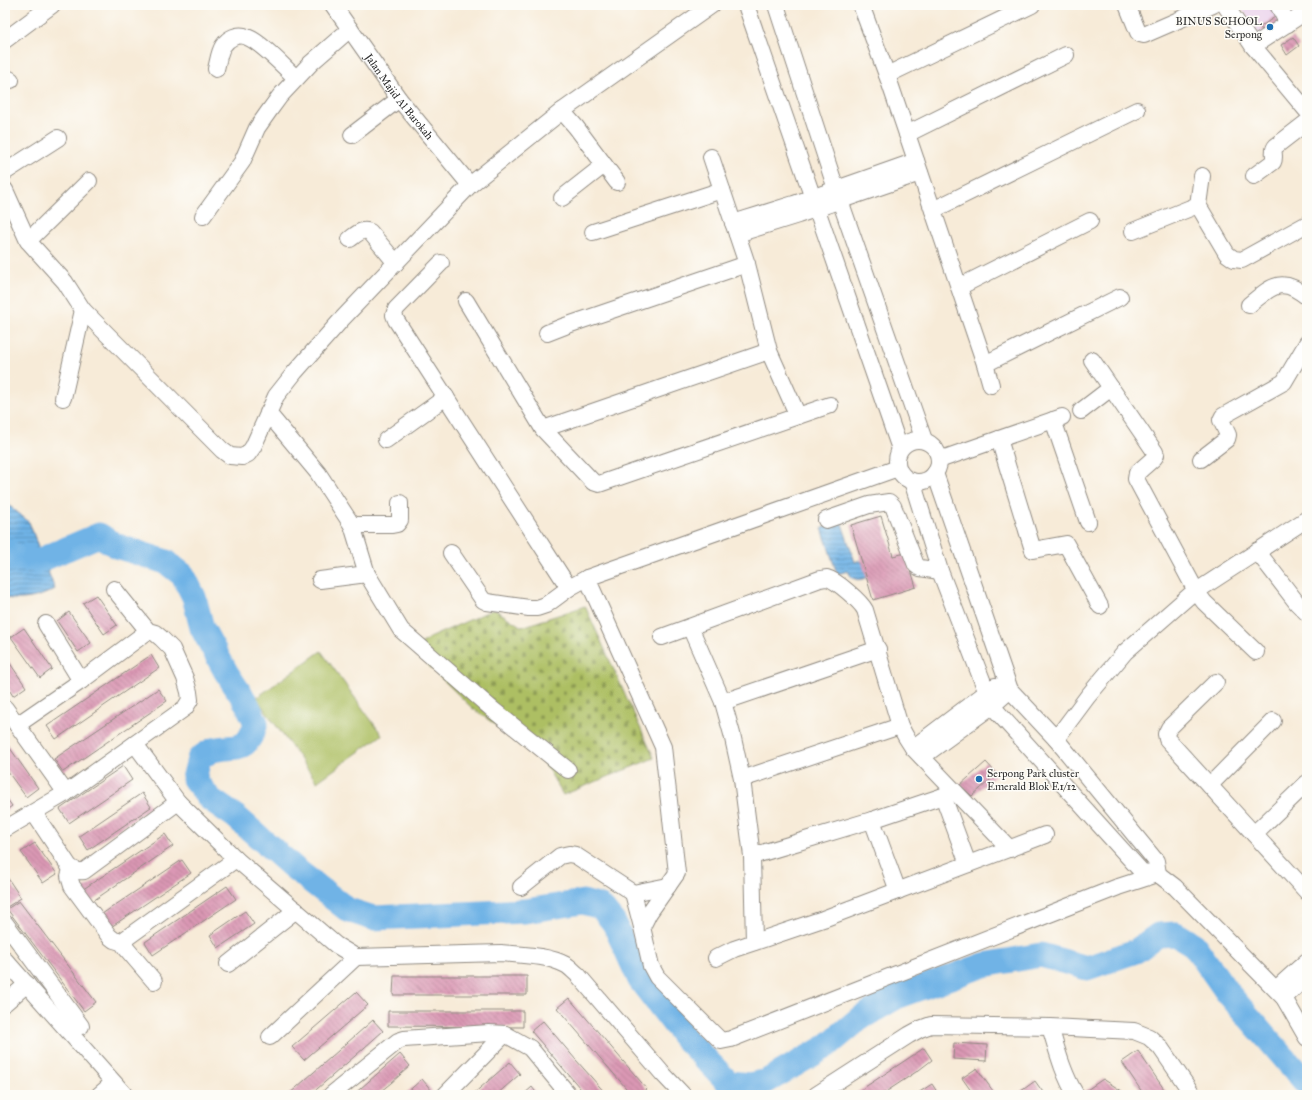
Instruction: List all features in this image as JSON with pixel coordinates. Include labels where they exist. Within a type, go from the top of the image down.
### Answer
[{"type":"street","points":[[5,40],[52,5]]},
{"type":"street","name":"Jalan Majid Al Barokah","points":[[333,5],[399,100],[470,185]]},
{"type":"street","points":[[776,5],[838,194],[924,440]]},
{"type":"street","points":[[861,5],[887,75],[991,385]]},
{"type":"street","points":[[887,75],[1032,5]]},
{"type":"street","points":[[1126,5],[1138,32],[1140,34],[1144,34],[1214,5]]},
{"type":"street","points":[[1225,5],[1254,46],[1307,111]]},
{"type":"street","points":[[1278,5],[1288,24]]},
{"type":"street","points":[[5,190],[28,241],[65,282],[83,310],[222,450],[230,456],[242,457],[248,454],[253,446],[276,396],[295,372],[342,319],[470,185],[562,111],[708,6]]},
{"type":"street","points":[[749,6],[900,449]]},
{"type":"street","points":[[1254,46],[1307,11]]},
{"type":"street","points":[[203,216],[242,162],[257,128],[269,111],[296,78],[350,29]]},
{"type":"street","points":[[216,69],[223,46],[229,39],[237,35],[247,36],[264,48],[296,78]]},
{"type":"street","points":[[906,134],[1066,55]]},
{"type":"street","points":[[352,135],[399,100]]},
{"type":"street","points":[[932,210],[1137,110]]},
{"type":"street","points":[[562,111],[576,127],[617,182]]},
{"type":"street","points":[[1254,176],[1273,162],[1273,150],[1276,146],[1307,122]]},
{"type":"street","points":[[5,172],[58,138]]},
{"type":"street","points":[[711,156],[747,264],[769,351],[798,416]]},
{"type":"street","points":[[562,198],[604,165]]},
{"type":"street","points":[[735,229],[918,167]]},
{"type":"street","points":[[1202,176],[1198,205],[1227,254],[1234,259],[1242,260],[1307,224]]},
{"type":"street","points":[[28,241],[89,181]]},
{"type":"street","points":[[592,232],[722,190]]},
{"type":"street","points":[[1132,231],[1198,205]]},
{"type":"street","points":[[959,287],[1090,221]]},
{"type":"street","points":[[350,239],[360,231],[365,230],[370,232],[396,263]]},
{"type":"street","points":[[441,263],[396,309],[394,315],[569,588]]},
{"type":"street","points":[[547,333],[747,264]]},
{"type":"street","points":[[1249,305],[1269,289],[1279,285],[1289,286],[1299,290],[1307,297]]},
{"type":"street","points":[[985,364],[1120,297]]},
{"type":"street","points":[[466,301],[543,429],[588,478],[599,484],[830,405]]},
{"type":"street","points":[[63,398],[83,310]]},
{"type":"street","points":[[1201,459],[1227,439],[1228,434],[1221,420],[1223,416],[1284,382],[1307,343]]},
{"type":"street","points":[[543,429],[769,351]]},
{"type":"street","points":[[1092,360],[1155,452],[1156,455],[1154,458],[1137,473],[1136,479],[1196,591],[1204,602],[1256,652]]},
{"type":"street","points":[[1081,411],[1111,388]]},
{"type":"street","points":[[386,440],[446,397]]},
{"type":"street","points":[[268,413],[318,473],[352,525],[367,574],[401,630],[492,708],[568,770]]},
{"type":"street","points":[[1088,522],[1057,418],[998,439],[937,466],[931,478],[925,481],[912,481],[906,479],[901,474],[896,462],[900,449],[904,444],[917,439],[924,440],[934,448],[937,466],[1008,684],[1056,739],[1156,861],[1158,874]]},
{"type":"street","points":[[998,439],[1034,550],[1066,544],[1100,606]]},
{"type":"street","points":[[451,553],[481,597],[487,602],[537,608],[546,605],[569,588],[588,578],[898,468]]},
{"type":"street","points":[[912,481],[940,571],[989,699],[1142,872],[1158,874],[1175,887],[1280,994],[1307,1038]]},
{"type":"street","points":[[826,520],[869,505],[889,502],[893,506],[916,565],[920,568],[940,571]]},
{"type":"street","points":[[352,525],[397,524],[400,520],[400,503]]},
{"type":"street","points":[[1056,739],[1088,696],[1125,652],[1196,591],[1307,519]]},
{"type":"street","points":[[1257,551],[1297,603],[1307,613]]},
{"type":"street","points":[[320,580],[367,574]]},
{"type":"street","points":[[588,578],[664,747],[677,873],[674,880],[649,913],[642,927]]},
{"type":"street","points":[[662,637],[820,579],[827,578],[832,581],[857,599],[862,605],[878,649],[900,726],[917,753],[949,794],[1010,849]]},
{"type":"street","points":[[5,829],[66,793],[185,708],[190,700],[185,678],[172,650],[161,638],[148,631],[114,589]]},
{"type":"street","points":[[46,624],[81,681]]},
{"type":"street","points":[[690,627],[723,702],[742,779],[752,856],[754,942]]},
{"type":"street","points":[[17,725],[81,681],[148,631]]},
{"type":"street","points":[[723,702],[878,649]]},
{"type":"street","points":[[1216,682],[1169,728],[1166,734],[1167,739],[1254,834],[1305,885]]},
{"type":"street","points":[[917,753],[1008,684]]},
{"type":"street","points":[[5,708],[66,793]]},
{"type":"street","points":[[1210,785],[1273,721]]},
{"type":"street","points":[[742,779],[900,726]]},
{"type":"street","points":[[135,744],[178,802],[236,859],[336,945],[356,957],[501,953],[554,960],[568,966],[578,975],[682,1095]]},
{"type":"street","points":[[1254,834],[1307,783]]},
{"type":"street","points":[[752,856],[872,820],[949,794]]},
{"type":"street","points":[[949,794],[968,864]]},
{"type":"street","points":[[34,813],[72,869],[84,871],[178,802]]},
{"type":"street","points":[[872,820],[898,891]]},
{"type":"street","points":[[716,958],[754,942],[823,919],[1045,835]]},
{"type":"street","points":[[521,888],[560,856],[569,854],[575,855],[633,893],[654,972],[718,1039],[725,1041],[1118,887],[1158,874]]},
{"type":"street","points":[[124,943],[126,939],[236,859]]},
{"type":"street","points":[[72,869],[69,876],[72,886],[109,936],[114,940],[124,943]]},
{"type":"street","points":[[633,893],[668,886]]},
{"type":"street","points":[[228,964],[296,910]]},
{"type":"street","points":[[5,923],[81,1026]]},
{"type":"street","points":[[124,943],[125,947],[154,981]]},
{"type":"street","points":[[270,1037],[356,957]]},
{"type":"street","points":[[5,960],[125,1095]]},
{"type":"street","points":[[1280,994],[1307,961]]},
{"type":"street","points":[[1280,994],[1307,976]]},
{"type":"street","points":[[5,1003],[27,984]]},
{"type":"street","points":[[816,1095],[909,1035],[931,1025],[1050,1027],[1134,1031],[1149,1037],[1160,1047],[1193,1095]]},
{"type":"street","points":[[1050,1027],[1068,1083],[1076,1095]]},
{"type":"street","points":[[331,1095],[392,1044],[404,1039],[489,1033],[506,1034],[530,1048],[567,1094]]},
{"type":"street","points":[[445,1095],[506,1034]]},
{"type":"street","points":[[99,1095],[113,1083]]},
{"type":"shaded area","name":"BINUS SCHOOL Serpong","points":[[1239,5],[1307,5],[1263,40]]},
{"type":"green space","points":[[585,606],[654,758],[563,795],[541,757],[472,708],[413,650],[429,638],[494,609],[522,627]]},
{"type":"green space","points":[[321,651],[382,735],[317,782],[256,698]]},
{"type":"water","points":[[5,502],[29,522],[38,546],[36,552],[37,559],[42,568],[47,569],[55,589],[43,595],[31,598],[5,598]]},
{"type":"water","points":[[841,521],[855,562],[859,560],[863,563],[867,577],[864,579],[858,580],[853,578],[848,571],[837,574],[822,528]]},
{"type":"building","points":[[1275,17],[1281,26],[1266,36],[1260,27]]},
{"type":"building","points":[[1293,37],[1299,46],[1287,55],[1281,45]]},
{"type":"building","points":[[881,516],[893,556],[906,553],[916,587],[873,600],[851,525]]},
{"type":"building","points":[[96,595],[117,625],[104,634],[83,603]]},
{"type":"building","points":[[69,612],[91,643],[78,652],[57,621]]},
{"type":"building","points":[[24,628],[52,669],[40,678],[11,637]]},
{"type":"building","points":[[151,655],[159,668],[56,739],[47,726]]},
{"type":"building","points":[[5,656],[26,687],[13,696],[5,683]]},
{"type":"building","points":[[158,689],[167,701],[63,772],[54,759]]},
{"type":"building","points":[[5,741],[38,788],[26,797],[5,768]]},
{"type":"building","name":"Serpong Park cluster Emerald Blok E1/12","points":[[986,762],[997,774],[972,796],[960,785]]},
{"type":"building","points":[[123,766],[132,780],[69,823],[60,809]]},
{"type":"building","points":[[142,793],[151,807],[88,850],[79,836]]},
{"type":"building","points":[[5,796],[12,806],[5,811]]},
{"type":"building","points":[[165,834],[173,846],[90,903],[82,890]]},
{"type":"building","points":[[35,843],[57,874],[43,883],[21,852]]},
{"type":"building","points":[[182,860],[191,873],[108,929],[99,916]]},
{"type":"building","points":[[5,874],[21,898],[7,907],[5,904]]},
{"type":"building","points":[[227,886],[236,899],[153,955],[145,942]]},
{"type":"building","points":[[19,901],[96,1002],[84,1011],[7,909]]},
{"type":"building","points":[[245,911],[254,924],[218,948],[210,935]]},
{"type":"building","points":[[394,976],[527,976],[527,995],[393,995]]},
{"type":"building","points":[[356,992],[368,1005],[304,1060],[292,1047]]},
{"type":"building","points":[[569,998],[647,1089],[640,1095],[632,1095],[557,1008]]},
{"type":"building","points":[[388,1011],[523,1011],[523,1027],[388,1026]]},
{"type":"building","points":[[373,1020],[383,1031],[355,1056],[310,1095],[288,1095]]},
{"type":"building","points":[[543,1021],[607,1095],[586,1095],[531,1031]]},
{"type":"building","points":[[954,1043],[987,1045],[986,1061],[953,1059]]},
{"type":"building","points":[[924,1048],[932,1060],[919,1070],[881,1095],[853,1095]]},
{"type":"building","points":[[1138,1051],[1168,1095],[1144,1095],[1122,1062]]},
{"type":"building","points":[[400,1054],[410,1066],[391,1083],[376,1095],[353,1095]]},
{"type":"building","points":[[510,1062],[520,1074],[496,1095],[472,1095]]},
{"type":"building","points":[[977,1068],[996,1095],[974,1095],[962,1078]]},
{"type":"building","points":[[422,1079],[432,1091],[427,1095],[404,1095]]},
{"type":"building","points":[[1103,1079],[1126,1095],[1088,1095],[1084,1092]]},
{"type":"building","points":[[1035,1081],[1045,1095],[1017,1095],[1017,1094]]},
{"type":"building","points":[[932,1084],[939,1095],[915,1095],[918,1093]]},
{"type":"building","points":[[532,1087],[538,1095],[523,1095]]},
{"type":"waterway","points":[[5,549],[12,555],[38,561],[99,535],[117,546],[166,562],[183,575],[194,597],[202,628],[226,672],[247,704],[256,723],[252,733],[244,744],[235,747],[213,750],[199,759],[194,779],[210,799],[236,817],[294,868],[348,910],[373,918],[525,911],[583,902],[601,907],[614,923],[640,980],[685,1038],[729,1083],[750,1085],[767,1081],[827,1046],[859,1019],[898,996],[984,965],[1041,955],[1087,968],[1136,951],[1158,935],[1176,934],[1194,945],[1227,992],[1307,1084]]},
{"type":"place","name":"BINUS SCHOOL Serpong","points":[[1270,27]]},
{"type":"place","name":"Serpong Park cluster Emerald Blok E1/12","points":[[979,779]]}]
